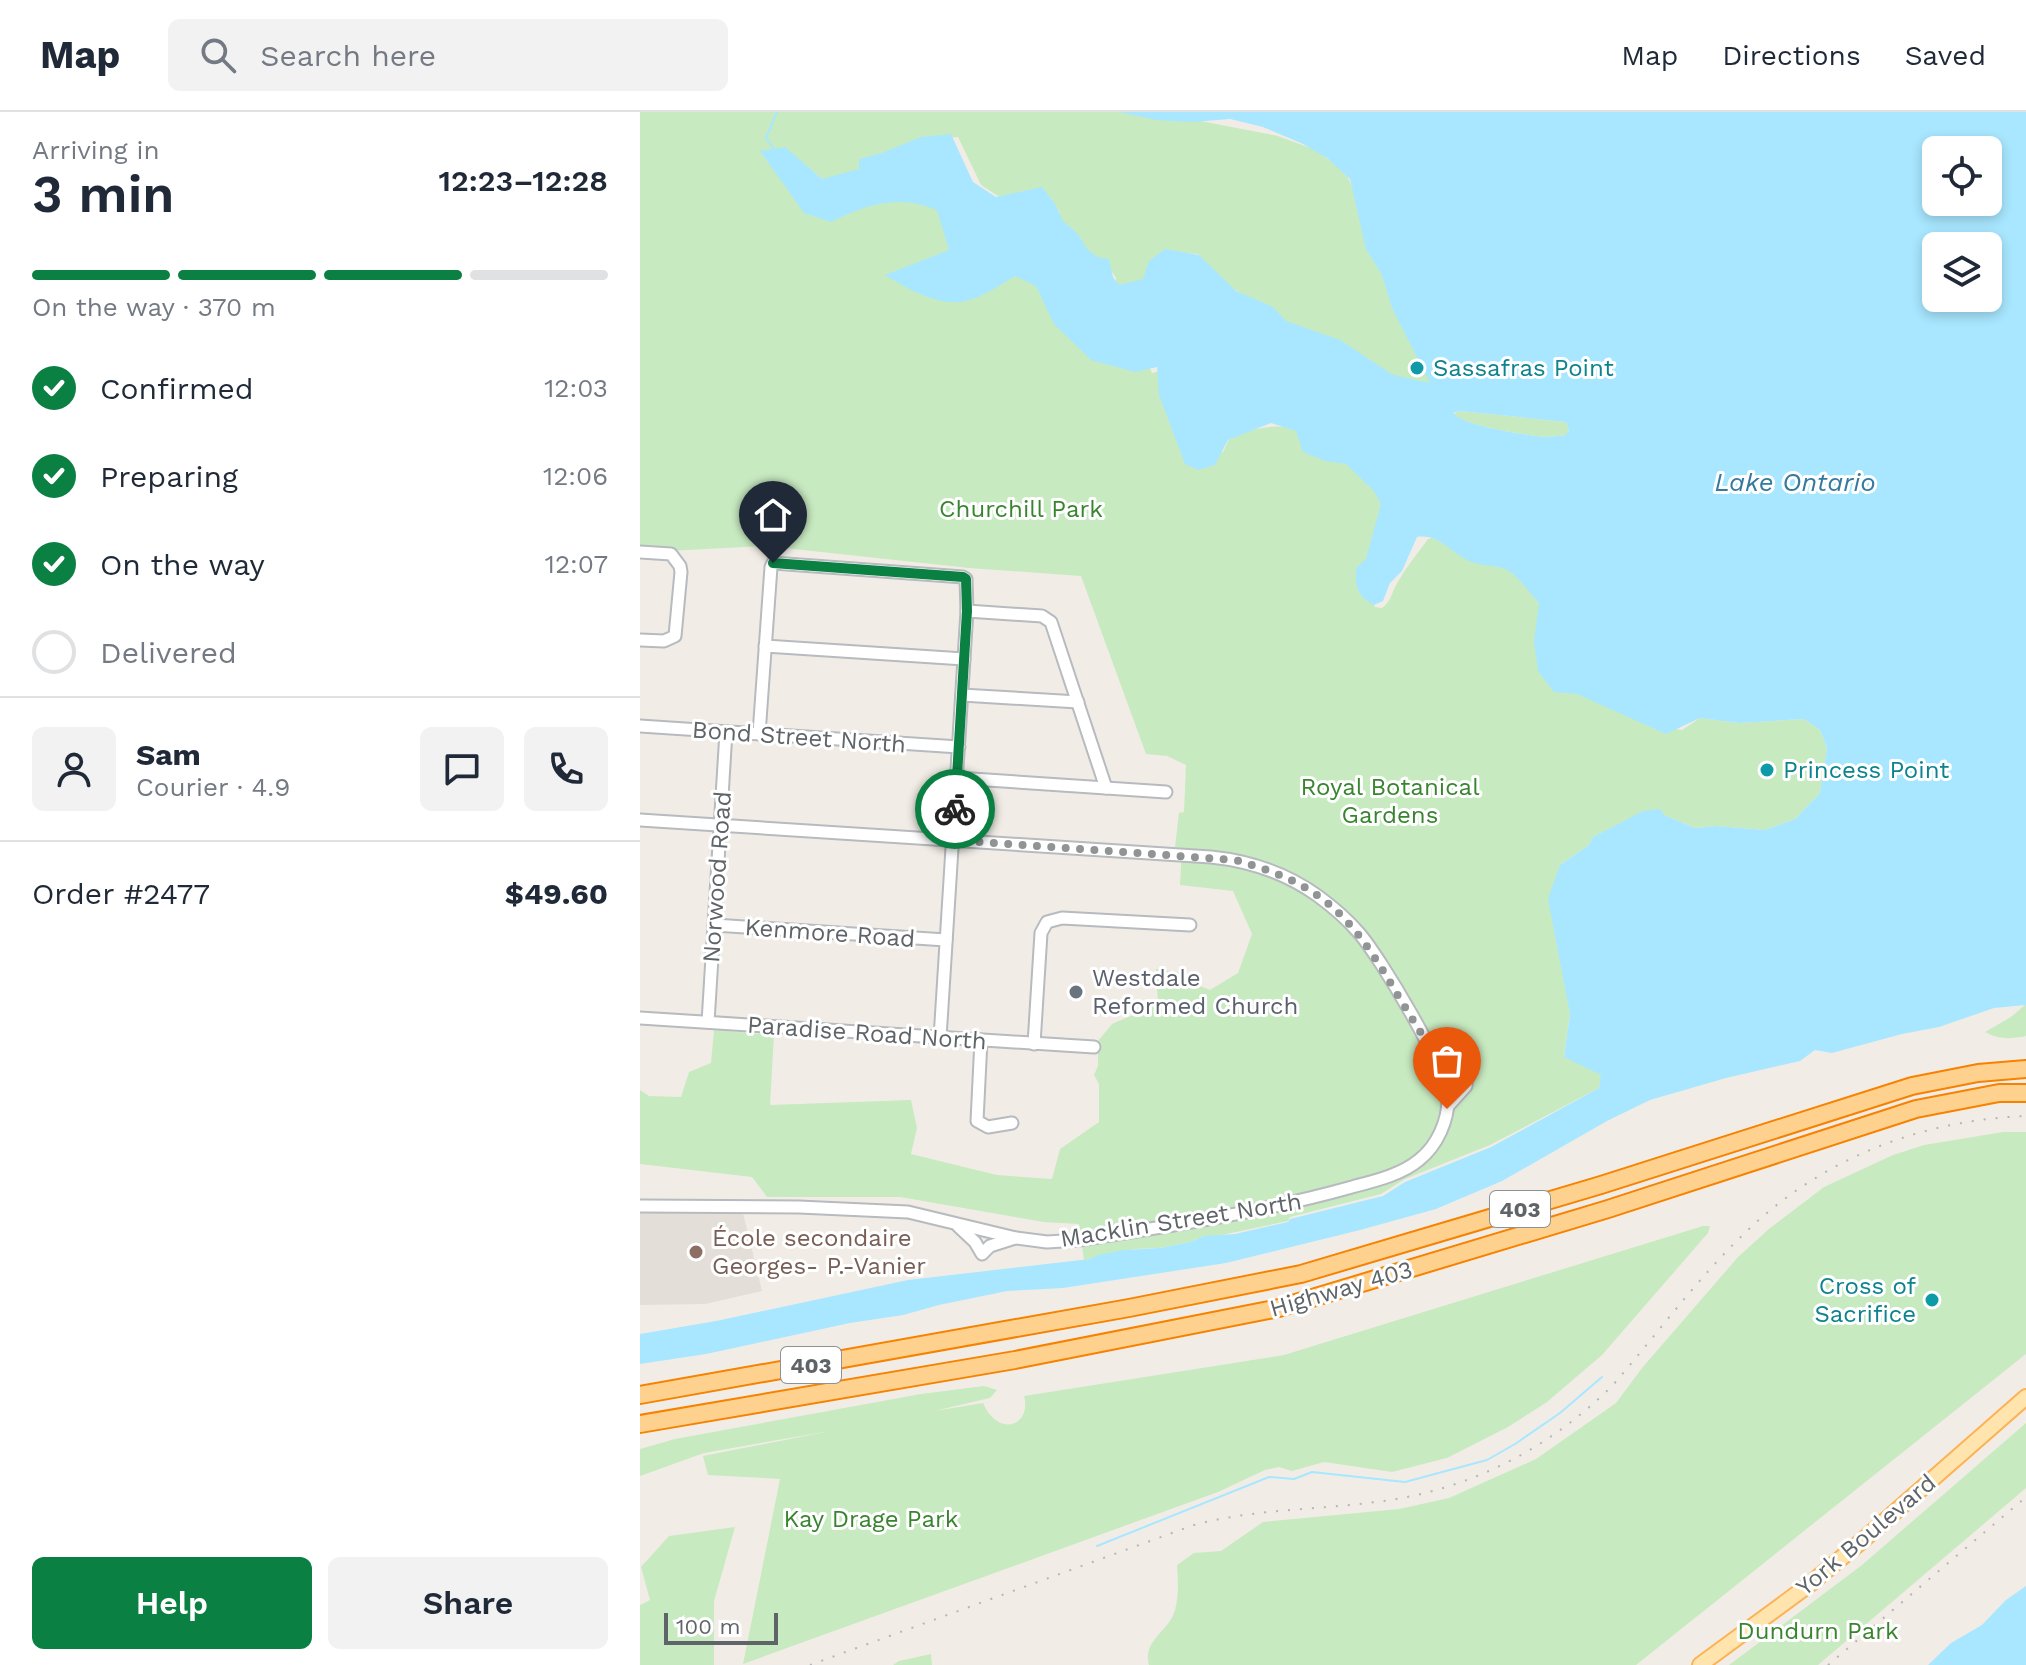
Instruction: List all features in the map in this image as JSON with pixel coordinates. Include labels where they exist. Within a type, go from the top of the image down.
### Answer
[{"type":"highway","name":"Highway 403","points":[[640,1395],[1301,1274],[1601,1185],[1912,1086],[1978,1073],[2026,1069]]},
{"type":"highway","name":"Highway 403","points":[[640,1424],[1015,1360],[1279,1308],[1608,1209],[1916,1109],[1999,1093],[2026,1093]]},
{"type":"highway","points":[[640,1435],[728,1410]]},
{"type":"main road","name":"York Boulevard","points":[[1700,1665],[1842,1558],[2026,1397]]},
{"type":"street","points":[[640,552],[671,554],[681,572],[676,633],[664,641],[640,640]]},
{"type":"street","points":[[759,734],[773,563],[966,579],[967,611],[940,1038]]},
{"type":"street","points":[[967,611],[1048,619],[1053,626],[1106,788]]},
{"type":"street","points":[[765,646],[964,659]]},
{"type":"street","points":[[962,695],[1078,702]]},
{"type":"street","name":"Bond Street North","points":[[640,726],[959,747]]},
{"type":"street","name":"Norwood Road","points":[[708,1022],[726,732]]},
{"type":"street","points":[[957,778],[1166,792]]},
{"type":"street","points":[[640,820],[1211,857],[1235,860],[1282,876],[1317,896],[1358,932],[1436,1059],[1447,1089],[1447,1108]]},
{"type":"street","points":[[1034,1044],[1041,933],[1047,922],[1062,918],[1190,925]]},
{"type":"street","name":"Kenmore Road","points":[[714,925],[946,940]]},
{"type":"street","name":"Paradise Road North","points":[[640,1018],[1094,1047]]},
{"type":"street","points":[[981,1040],[977,1121],[988,1127],[1012,1123]]},
{"type":"street","name":"Macklin Street North","points":[[640,1206],[908,1212],[1016,1238],[1047,1242],[1183,1224],[1305,1200],[1385,1178],[1416,1163],[1432,1149],[1447,1108],[1466,1086],[1467,1079],[1436,1059]]},
{"type":"street","points":[[952,1223],[965,1231],[982,1254],[990,1246],[1016,1238]]},
{"type":"shaded area","name":"École secondaire Georges- P.-Vanier","points":[[640,1212],[743,1213],[762,1291],[705,1304],[640,1305]]},
{"type":"green space","name":"Royal Botanical Gardens","points":[[640,112],[1154,112],[1278,136],[1316,150],[1346,173],[1431,367],[1432,394],[1312,344],[1275,313],[1223,283],[1198,254],[1173,252],[1152,288],[1116,287],[1112,272],[1106,273],[1061,223],[1059,211],[1004,200],[981,185],[958,137],[929,140],[867,172],[822,179],[815,173],[787,179],[942,198],[1033,269],[1149,366],[1152,373],[1165,370],[1206,458],[1223,452],[1231,435],[1256,429],[1291,427],[1319,440],[1383,497],[1366,587],[1375,607],[1382,608],[1387,603],[1406,568],[1432,538],[1519,569],[1657,726],[1682,730],[1700,718],[1739,723],[1804,719],[1820,730],[1827,748],[1820,793],[1795,819],[1765,830],[1716,826],[1695,828],[1664,815],[1626,820],[1593,837],[1589,845],[1560,865],[1564,971],[1570,1014],[1564,1056],[1602,1075],[1599,1088],[1490,1145],[1405,1179],[1381,1194],[1290,1217],[1288,1221],[1204,1236],[1160,1248],[1134,1249],[1084,1260],[1079,1224],[1044,1222],[900,1197],[767,1197],[752,1177],[640,1164],[640,1090],[649,1096],[681,1097],[689,1072],[711,1063],[714,1030],[774,1035],[770,1105],[911,1100],[917,1128],[911,1154],[997,1175],[1052,1179],[1060,1149],[1099,1122],[1099,1084],[1094,1075],[1098,1066],[1098,1041],[1112,1024],[1158,1004],[1156,969],[1179,972],[1193,983],[1210,990],[1238,973],[1252,934],[1233,891],[1180,885],[1182,848],[1175,847],[1179,813],[1184,812],[1186,765],[1167,756],[1146,754],[1081,576],[969,568],[766,546],[669,551],[640,549]]},
{"type":"green space","points":[[1460,411],[1566,422],[1569,431],[1565,436],[1545,437],[1510,432],[1469,422],[1453,414]]},
{"type":"green space","points":[[2026,1004],[2026,1036],[2005,1038],[1985,1032],[2011,1017]]},
{"type":"green space","points":[[2003,1132],[2026,1132],[2026,1354],[1636,1665],[1149,1665],[1149,1649],[1175,1610],[1177,1565],[1194,1553],[1221,1551],[1263,1522],[1399,1509],[1449,1498],[1536,1459],[1616,1403],[1642,1368],[1738,1257],[1824,1187],[1893,1155],[1924,1145]]},
{"type":"green space","name":"Kay Drage Park","points":[[1710,1226],[1708,1233],[1602,1355],[1547,1402],[1508,1427],[1447,1458],[1392,1472],[1324,1462],[1292,1471],[1279,1467],[1265,1470],[1218,1492],[743,1664],[780,1479],[708,1475],[703,1456],[830,1431],[704,1453],[640,1476],[640,1449],[675,1439],[921,1394],[984,1386],[997,1390],[990,1398],[934,1411],[983,1403],[997,1421],[1012,1424],[1023,1415],[1024,1396],[1284,1355]]},
{"type":"green space","name":"Dundurn Park","points":[[2026,1423],[2026,1488],[1818,1665],[1729,1665],[1862,1565]]},
{"type":"green space","points":[[735,1527],[714,1601],[714,1665],[640,1665],[640,1605],[650,1600],[641,1567],[669,1536]]},
{"type":"green space","points":[[931,1654],[932,1665],[893,1665],[899,1661]]},
{"type":"water","name":"Lake Ontario","points":[[1119,112],[2026,112],[2026,1005],[1994,1008],[1939,1027],[1832,1053],[1815,1050],[1800,1061],[1650,1100],[1502,1181],[1436,1209],[1360,1230],[1226,1263],[1063,1288],[1007,1291],[903,1315],[640,1364],[640,1334],[908,1280],[1090,1259],[1124,1250],[1190,1242],[1204,1236],[1235,1234],[1383,1196],[1405,1182],[1491,1147],[1599,1088],[1601,1075],[1564,1057],[1570,1014],[1548,899],[1560,865],[1589,845],[1593,837],[1643,811],[1660,809],[1664,815],[1695,828],[1716,826],[1765,830],[1795,819],[1820,793],[1827,748],[1820,730],[1804,719],[1739,723],[1700,718],[1666,734],[1577,694],[1554,692],[1538,671],[1534,641],[1539,603],[1509,571],[1465,559],[1432,538],[1417,537],[1402,571],[1390,583],[1383,601],[1374,605],[1368,602],[1358,590],[1356,568],[1366,559],[1381,504],[1374,491],[1346,464],[1325,461],[1303,452],[1296,431],[1271,423],[1228,440],[1215,465],[1198,470],[1185,464],[1159,395],[1157,367],[1135,372],[1091,360],[1054,324],[1036,286],[1015,276],[993,290],[959,302],[937,300],[904,286],[885,275],[949,250],[937,210],[909,203],[883,203],[831,222],[804,213],[760,151],[785,147],[822,179],[859,169],[859,159],[921,137],[951,134],[973,182],[996,197],[1042,187],[1063,221],[1078,234],[1087,249],[1097,257],[1109,259],[1113,277],[1119,285],[1143,279],[1149,261],[1165,249],[1199,255],[1236,291],[1273,307],[1286,321],[1340,340],[1393,375],[1430,383],[1392,308],[1382,275],[1366,249],[1350,179],[1327,158],[1263,127],[1230,119],[1192,122],[1157,120]],"holes":[[[1460,411],[1566,422],[1569,431],[1564,436],[1524,434],[1469,422],[1453,413]]]},
{"type":"water","points":[[2026,1586],[2026,1665],[1928,1665],[1951,1643],[1982,1625],[2006,1600]]},
{"type":"waterway","points":[[773,148],[766,138],[777,112]]},
{"type":"waterway","points":[[1097,1546],[1269,1477],[1294,1479],[1312,1472],[1405,1482],[1487,1460],[1560,1413],[1602,1377]]},
{"type":"railway","points":[[810,1665],[1194,1525],[1239,1516],[1410,1496],[1442,1488],[1504,1464],[1561,1429],[1613,1385],[1731,1247],[1778,1204],[1810,1182],[1877,1147],[1913,1135],[1950,1125],[2026,1116]]},
{"type":"railway","points":[[1828,1665],[2026,1497]]},
{"type":"way so far","points":[[955,809],[953,840],[1235,860],[1271,871],[1303,886],[1344,918],[1375,956],[1441,1069],[1447,1089],[1447,1109]]},
{"type":"place","name":"Sassafras Point","points":[[1417,368]]},
{"type":"place","name":"Princess Point","points":[[1767,770]]},
{"type":"place","name":"Westdale Reformed Church","points":[[1076,992]]},
{"type":"place","name":"École secondaire Georges- P.-Vanier","points":[[696,1252]]},
{"type":"place","name":"Cross of Sacrifice","points":[[1932,1300]]},
{"type":"route","points":[[773,563],[966,579],[967,611],[955,809]]},
{"type":"park label","name":"Churchill Park","points":[[1021,509]]}]
